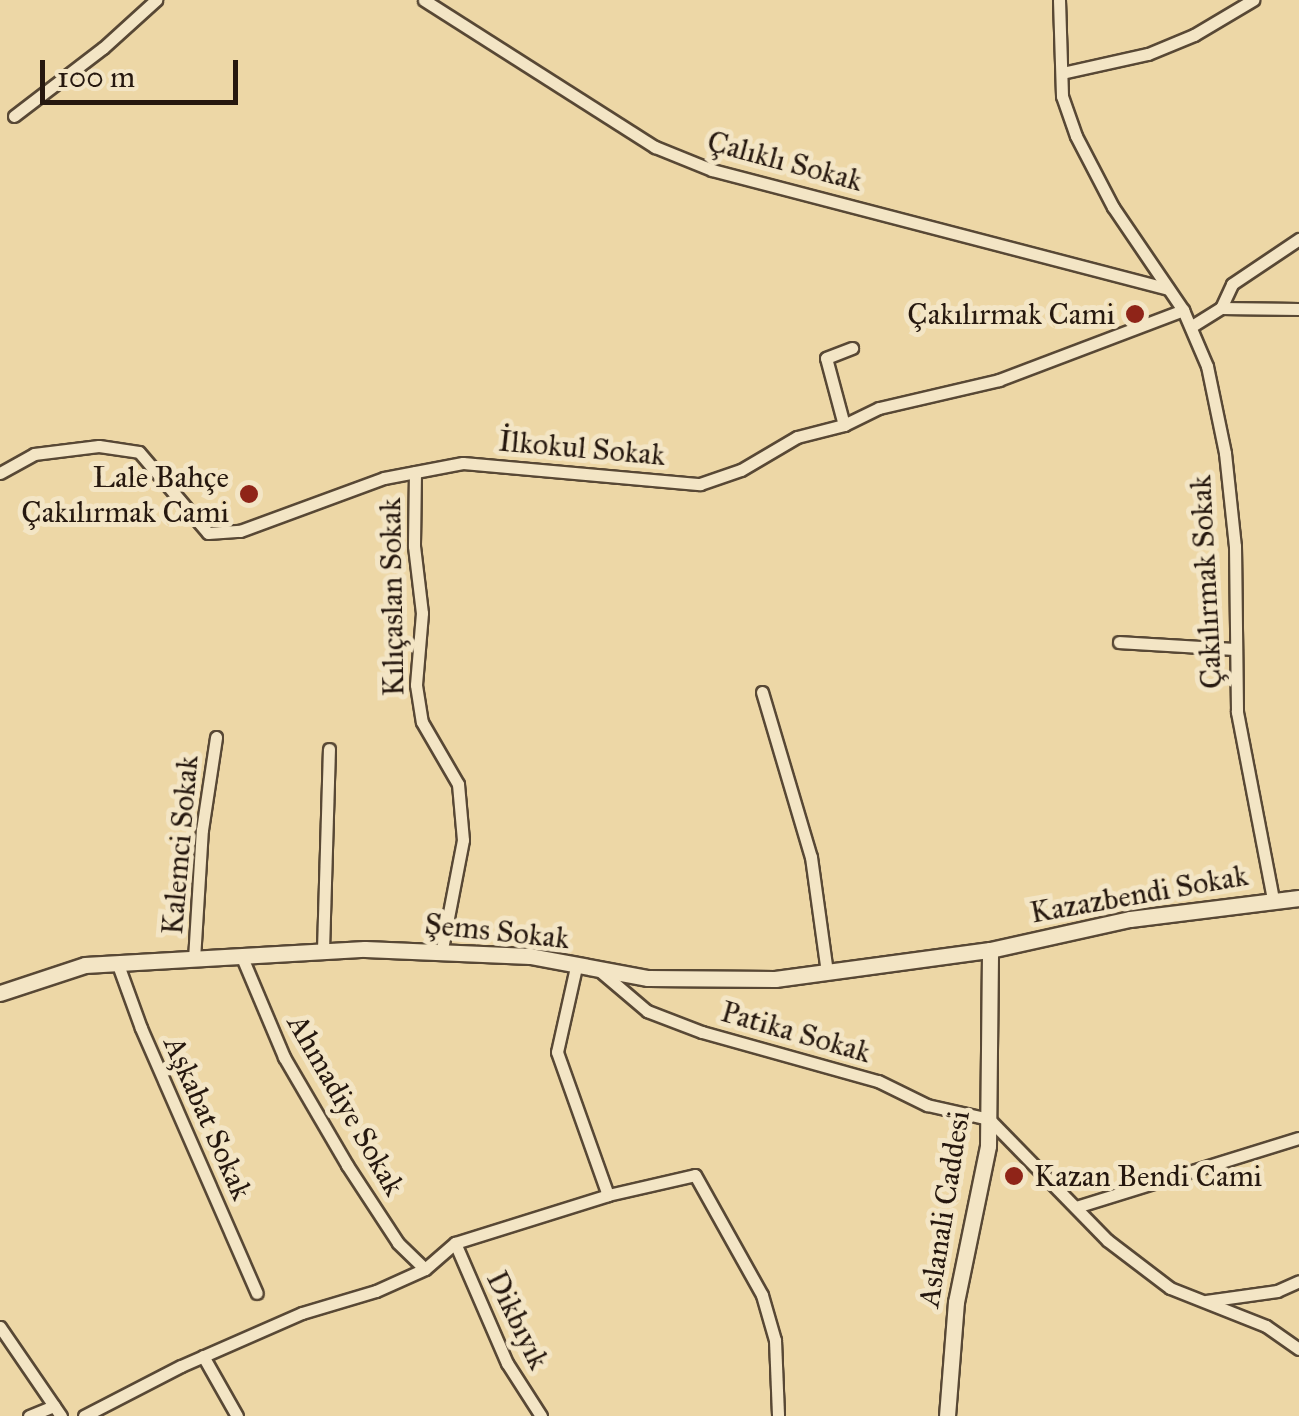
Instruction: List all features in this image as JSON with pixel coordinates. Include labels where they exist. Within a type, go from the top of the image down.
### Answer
[{"type":"street","points":[[14,116],[103,48],[156,0]]},
{"type":"street","name":"Çalıklı Sokak","points":[[424,0],[655,147],[712,170],[1168,289]]},
{"type":"street","name":"Çakılırmak Sokak","points":[[1059,0],[1062,96],[1076,136],[1114,207],[1183,310],[1208,366],[1225,452],[1235,546],[1233,649],[1237,712],[1273,899]]},
{"type":"street","points":[[1062,72],[1148,54],[1194,35],[1253,0]]},
{"type":"street","points":[[1221,308],[1232,284],[1299,239]]},
{"type":"street","points":[[1192,326],[1221,308],[1299,309]]},
{"type":"street","name":"İlkokul Sokak","points":[[0,473],[34,454],[100,446],[139,452],[208,534],[240,531],[384,478],[463,463],[700,484],[741,470],[797,437],[844,425],[878,408],[999,380],[1183,310]]},
{"type":"street","points":[[844,425],[826,358],[852,348]]},
{"type":"street","name":"Kılıçaslan Sokak","points":[[415,472],[414,546],[422,613],[416,685],[422,722],[458,784],[463,840],[442,949]]},
{"type":"street","points":[[1119,642],[1233,649]]},
{"type":"street","points":[[762,692],[811,857],[828,973]]},
{"type":"street","name":"Kalemci Sokak","points":[[194,959],[202,830],[216,737]]},
{"type":"street","points":[[323,950],[329,749]]},
{"type":"street","name":"Kazazbendi Sokak","points":[[990,950],[1130,919],[1299,898]]},
{"type":"street","name":"Şems Sokak","points":[[0,992],[84,965],[323,950],[442,949],[530,956],[648,978],[732,980],[828,973],[990,950]]},
{"type":"street","name":"Aslanali Caddesi","points":[[948,1416],[956,1302],[982,1179],[990,1119],[990,950]]},
{"type":"street","name":"Ahmadiye Sokak","points":[[241,955],[284,1057],[347,1165],[398,1243],[425,1269]]},
{"type":"street","name":"Aşkabat Sokak","points":[[117,962],[141,1028],[257,1293]]},
{"type":"street","points":[[576,966],[558,1052],[608,1195]]},
{"type":"street","name":"Patika Sokak","points":[[600,970],[647,1011],[702,1032],[878,1082],[927,1106],[990,1119]]},
{"type":"street","points":[[990,1119],[1108,1240],[1170,1288],[1266,1326],[1299,1348]]},
{"type":"street","points":[[1076,1207],[1299,1138]]},
{"type":"street","points":[[84,1416],[203,1356],[302,1313],[376,1291],[425,1269],[455,1244],[608,1195],[695,1174],[762,1295],[775,1340],[778,1416]]},
{"type":"street","name":"Dikbıyık","points":[[455,1244],[507,1364],[542,1416]]},
{"type":"street","points":[[1204,1301],[1277,1291],[1299,1280]]},
{"type":"street","points":[[0,1327],[58,1411],[28,1416]]},
{"type":"street","points":[[203,1356],[236,1416]]},
{"type":"place","name":"Çakılırmak Cami","points":[[1135,314]]},
{"type":"place","name":"Lale Bahçe Çakılırmak Cami","points":[[249,494]]},
{"type":"place","name":"Kazan Bendi Cami","points":[[1014,1176]]}]
